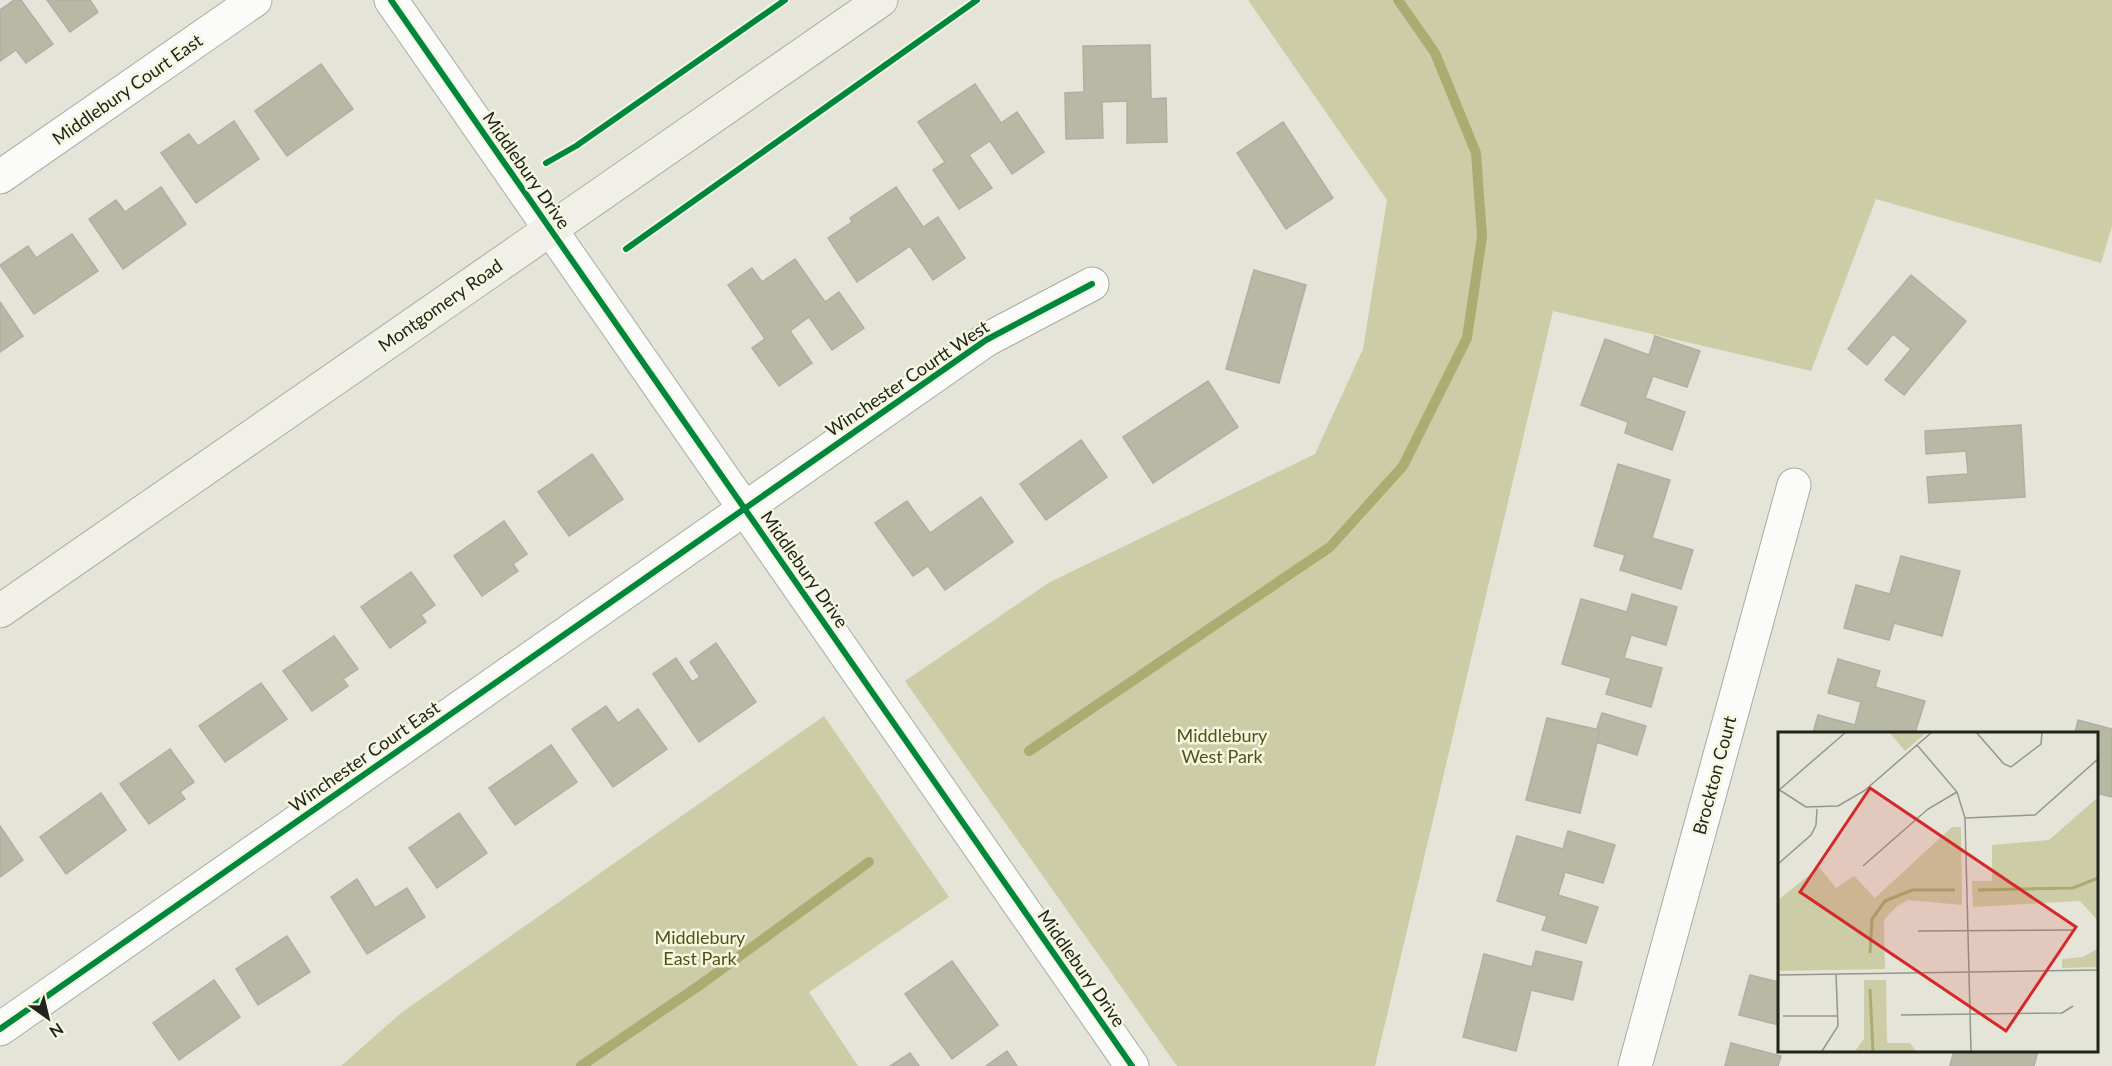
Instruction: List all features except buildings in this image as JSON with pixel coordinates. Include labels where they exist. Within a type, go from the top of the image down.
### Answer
[{"type":"street","name":"Middlebury Court East","points":[[0,177],[255,0]]},
{"type":"street","name":"Middlebury Drive","points":[[391,0],[1132,1066]]},
{"type":"street","name":"Montgomery Road","points":[[0,611],[881,0]]},
{"type":"street","name":"Winchester Courtt West","points":[[744,508],[986,339],[1092,284]]},
{"type":"street","name":"Brockton Court","points":[[1635,1066],[1794,485]]},
{"type":"street","name":"Winchester Court East","points":[[0,1029],[744,508]]},
{"type":"green space","name":"Middlebury West Park","points":[[1248,0],[2112,0],[2112,226],[2101,263],[1876,199],[1811,371],[1553,311],[1375,1066],[1177,1066],[905,681],[1050,582],[1315,454],[1363,349],[1387,200]]},
{"type":"green space","name":"Middlebury East Park","points":[[824,716],[949,897],[809,992],[858,1066],[341,1066],[401,1013]]},
{"type":"waterway","points":[[1029,751],[1330,547],[1403,466],[1467,338],[1482,237],[1476,153],[1435,53],[1398,0]]},
{"type":"waterway","points":[[581,1066],[700,985],[869,862]]},
{"type":"cycle path","points":[[391,0],[1132,1066]]},
{"type":"cycle path","points":[[546,163],[576,146],[785,0]]},
{"type":"cycle path","points":[[626,249],[977,0]]},
{"type":"cycle path","points":[[0,1029],[986,340],[1092,284]]}]
